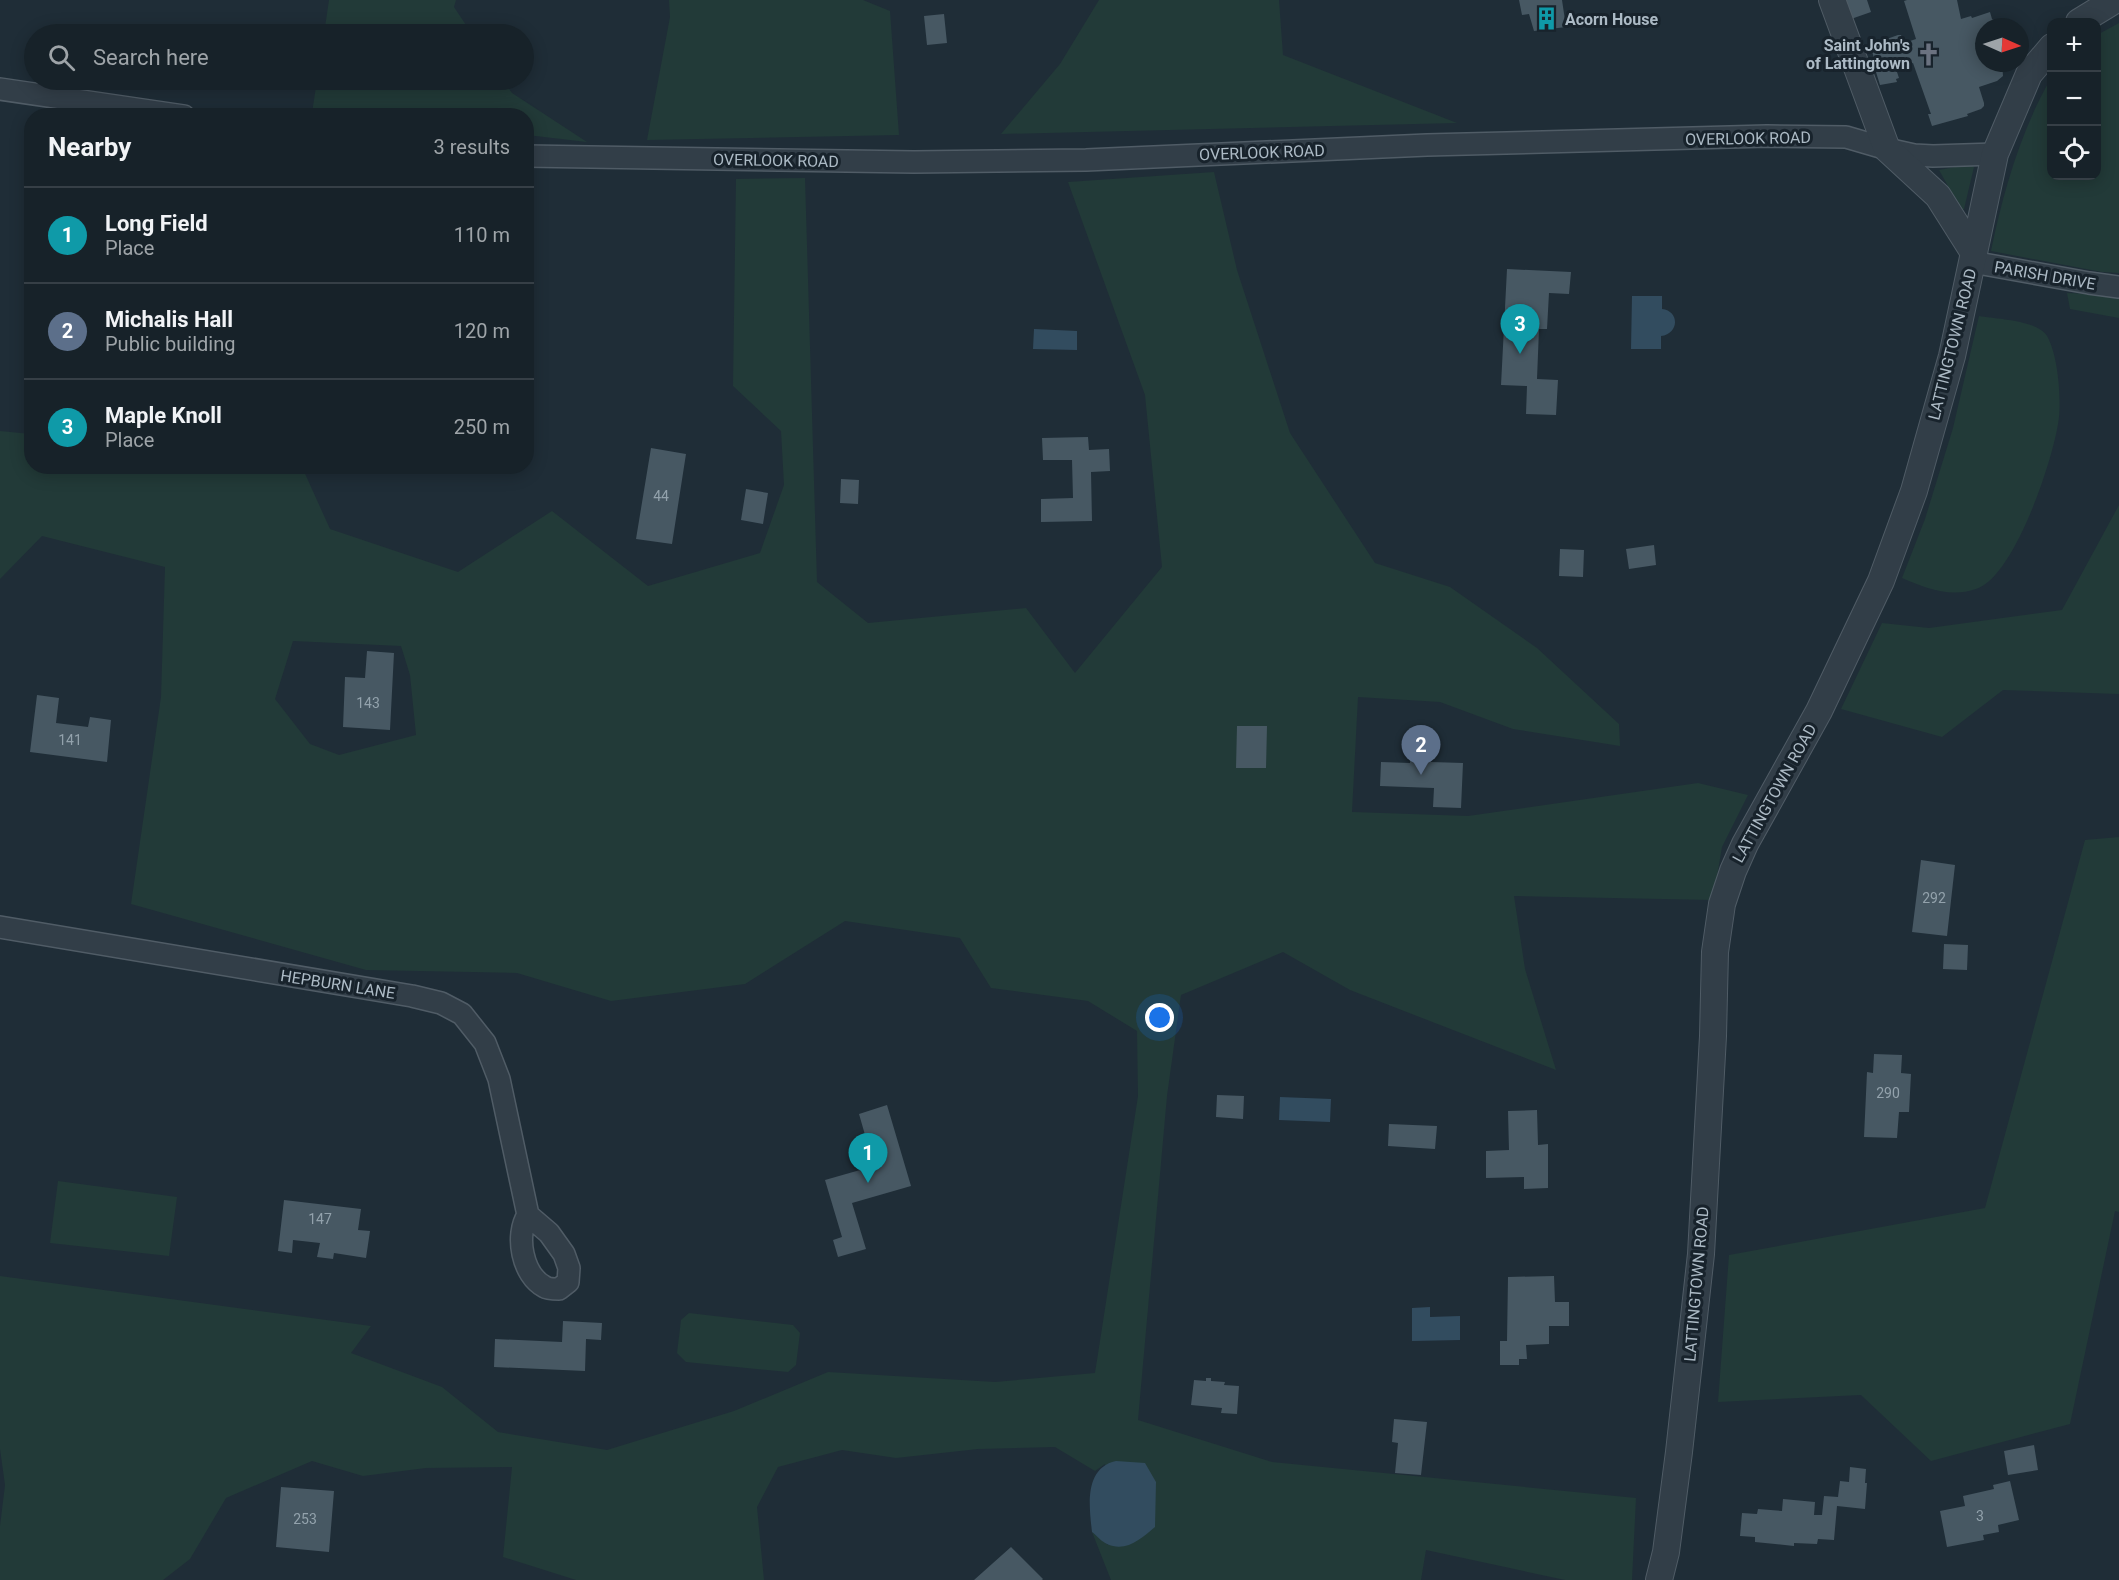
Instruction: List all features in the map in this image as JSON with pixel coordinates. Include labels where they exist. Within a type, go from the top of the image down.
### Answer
[{"type":"street","points":[[1832,0],[1887,148],[1938,196],[1973,257]]},
{"type":"street","points":[[2086,18],[2115,0]]},
{"type":"street","name":"LATTINGTOWN ROAD","points":[[1659,1580],[1666,1552],[1679,1452],[1701,1254],[1713,1036],[1715,952],[1722,904],[1732,871],[1745,844],[1820,711],[1881,581],[1914,491],[1952,356],[1995,154],[2029,74],[2047,53]]},
{"type":"street","points":[[0,89],[129,108]]},
{"type":"street","name":"OVERLOOK ROAD","points":[[534,156],[902,162],[1086,160],[1427,145],[1767,136],[1846,137],[1914,155],[1995,154]]},
{"type":"street","name":"PARISH DRIVE","points":[[1973,257],[2089,284],[2119,287]]},
{"type":"street","name":"HEPBURN LANE","points":[[0,927],[412,996],[441,1003],[462,1014],[485,1043],[499,1079],[528,1215]]},
{"type":"green space","points":[[329,0],[456,0],[454,7],[465,24],[325,24]]},
{"type":"green space","points":[[669,0],[863,0],[890,11],[899,135],[647,140],[670,17]]},
{"type":"green space","points":[[1099,0],[1279,0],[1283,55],[1457,123],[1001,134],[1060,64]]},
{"type":"green space","points":[[2119,23],[2119,273],[2102,272],[1991,251],[2014,162],[2047,85],[2047,180],[2101,180],[2101,33]]},
{"type":"green space","points":[[315,90],[510,90],[587,142],[534,136],[534,108],[313,108]]},
{"type":"green space","points":[[1971,164],[1974,167],[1964,209],[1961,209],[1939,170]]},
{"type":"green space","points":[[1214,172],[1237,270],[1290,433],[1375,563],[1450,587],[1537,648],[1619,724],[1620,746],[1513,729],[1440,702],[1358,697],[1352,812],[1468,816],[1698,783],[1748,795],[1722,847],[1713,900],[1514,896],[1525,969],[1556,1070],[1350,990],[1283,952],[1181,995],[1167,1096],[1138,1420],[1272,1462],[1636,1498],[1632,1580],[1565,1580],[1426,1550],[1421,1580],[1111,1580],[1092,1532],[1108,1545],[1105,1464],[1095,1471],[1055,1447],[978,1449],[896,1458],[842,1450],[778,1467],[757,1507],[764,1580],[576,1580],[503,1557],[512,1467],[426,1468],[363,1476],[312,1461],[226,1498],[190,1559],[163,1580],[0,1580],[0,1526],[5,1485],[0,1449],[0,1276],[371,1326],[351,1353],[442,1387],[498,1432],[607,1450],[734,1411],[828,1372],[995,1382],[1095,1373],[1138,1096],[1137,1031],[1088,1001],[991,988],[960,938],[845,921],[745,984],[611,1001],[517,973],[366,970],[131,904],[161,697],[165,567],[42,536],[0,579],[0,431],[24,433],[24,474],[305,474],[330,529],[458,572],[552,511],[648,586],[760,553],[784,485],[781,431],[733,386],[736,179],[805,178],[817,582],[868,623],[1026,608],[1075,673],[1162,567],[1145,395],[1068,182]],"holes":[[[293,641],[401,646],[410,675],[416,735],[339,755],[310,744],[275,699]]]},
{"type":"green space","points":[[2067,293],[2119,295],[2119,318],[2070,309]]},
{"type":"green space","points":[[1979,316],[2026,323],[2047,336],[2054,354],[2058,376],[2059,417],[2050,458],[2031,513],[2005,562],[1991,580],[1976,589],[1966,592],[1938,591],[1902,578],[1925,519],[1953,428]]},
{"type":"green space","points":[[2119,505],[2119,694],[2003,690],[1942,737],[1841,709],[1882,623],[1929,628],[2062,610]]},
{"type":"green space","points":[[2119,837],[2119,1212],[2115,1211],[2070,1424],[1931,1461],[1861,1395],[1718,1402],[1729,1255],[1985,1208],[2085,840]]},
{"type":"green space","points":[[58,1181],[177,1197],[169,1256],[50,1243]]},
{"type":"green space","points":[[689,1313],[793,1325],[800,1333],[796,1365],[788,1372],[686,1362],[677,1353],[681,1320]]},
{"type":"water","points":[[1632,296],[1662,296],[1662,309],[1672,314],[1674,327],[1661,336],[1661,349],[1631,349]]},
{"type":"water","points":[[1034,329],[1077,331],[1077,350],[1033,349]]},
{"type":"water","points":[[1280,1097],[1331,1099],[1330,1122],[1279,1120]]},
{"type":"water","points":[[1430,1307],[1430,1317],[1460,1316],[1460,1340],[1412,1341],[1412,1308]]},
{"type":"water","points":[[1116,1461],[1145,1463],[1156,1482],[1155,1527],[1145,1536],[1121,1547],[1105,1543],[1092,1532],[1090,1511],[1091,1489],[1098,1471]]},
{"type":"building","name":"Acorn House","points":[[1519,0],[1562,0],[1566,27],[1534,31],[1529,14],[1522,15]]},
{"type":"building","points":[[1845,0],[1867,0],[1871,12],[1851,19]]},
{"type":"building","name":"Saint John's of Lattingtown","points":[[1957,0],[1961,19],[1990,12],[1992,18],[1975,18],[1975,72],[2003,72],[2003,76],[1997,81],[1979,87],[1984,103],[1981,109],[1967,114],[1968,116],[1932,126],[1928,114],[1931,114],[1913,63],[1896,69],[1899,78],[1896,79],[1897,82],[1880,85],[1870,45],[1898,35],[1901,35],[1904,43],[1916,39],[1904,1]]},
{"type":"building","points":[[944,14],[947,43],[927,45],[924,16]]},
{"type":"building","points":[[1507,269],[1571,272],[1569,294],[1549,293],[1547,329],[1539,329],[1537,379],[1558,380],[1556,415],[1526,414],[1527,386],[1501,385]]},
{"type":"building","points":[[1088,437],[1089,450],[1109,449],[1110,471],[1091,472],[1092,521],[1041,522],[1041,499],[1073,498],[1072,460],[1043,460],[1042,438]]},
{"type":"building","points":[[651,448],[686,454],[672,544],[636,539]]},
{"type":"building","points":[[841,479],[859,480],[858,504],[840,503]]},
{"type":"building","points":[[746,489],[768,493],[763,524],[741,520]]},
{"type":"building","points":[[1654,545],[1656,565],[1629,569],[1626,549]]},
{"type":"building","points":[[1560,549],[1584,550],[1583,577],[1559,576]]},
{"type":"building","points":[[367,651],[394,653],[390,730],[343,727],[345,677],[365,678]]},
{"type":"building","points":[[37,695],[59,698],[56,723],[88,727],[90,717],[111,720],[107,762],[30,752]]},
{"type":"building","points":[[1237,726],[1267,726],[1266,768],[1236,768]]},
{"type":"building","points":[[1411,733],[1432,733],[1431,762],[1463,763],[1461,808],[1433,807],[1434,788],[1380,786],[1381,762],[1410,763]]},
{"type":"building","points":[[1921,860],[1955,865],[1947,936],[1912,932]]},
{"type":"building","points":[[1944,944],[1968,945],[1967,970],[1943,969]]},
{"type":"building","points":[[1874,1054],[1902,1055],[1901,1073],[1911,1074],[1909,1112],[1899,1112],[1897,1138],[1864,1137],[1867,1072],[1873,1073]]},
{"type":"building","points":[[1217,1095],[1244,1096],[1243,1119],[1216,1117]]},
{"type":"building","points":[[887,1105],[911,1186],[852,1203],[866,1249],[838,1257],[833,1240],[842,1237],[825,1180],[874,1166],[859,1114]]},
{"type":"building","points":[[1537,1110],[1538,1145],[1548,1144],[1548,1188],[1524,1189],[1524,1177],[1486,1178],[1486,1151],[1509,1150],[1508,1111]]},
{"type":"building","points":[[1389,1124],[1437,1126],[1435,1149],[1388,1146]]},
{"type":"building","points":[[284,1200],[361,1209],[358,1230],[370,1231],[366,1258],[334,1253],[333,1259],[317,1257],[320,1243],[293,1240],[292,1253],[278,1251]]},
{"type":"building","points":[[1554,1276],[1555,1302],[1569,1302],[1569,1326],[1549,1326],[1549,1344],[1526,1345],[1527,1359],[1519,1359],[1519,1365],[1500,1365],[1500,1341],[1507,1341],[1508,1277]]},
{"type":"building","points":[[563,1321],[602,1323],[601,1340],[586,1339],[585,1371],[494,1367],[495,1339],[562,1342]]},
{"type":"building","points":[[1206,1378],[1211,1378],[1211,1381],[1225,1382],[1224,1385],[1239,1386],[1237,1414],[1221,1413],[1222,1408],[1191,1405],[1194,1380],[1206,1381]]},
{"type":"building","points":[[1394,1419],[1427,1422],[1421,1475],[1395,1473],[1398,1443],[1392,1442]]},
{"type":"building","points":[[2034,1445],[2038,1470],[2008,1475],[2004,1451]]},
{"type":"building","points":[[1850,1467],[1866,1469],[1865,1509],[1837,1506],[1834,1540],[1818,1539],[1817,1544],[1794,1543],[1794,1546],[1755,1542],[1755,1537],[1740,1536],[1742,1513],[1757,1514],[1758,1509],[1782,1511],[1783,1499],[1815,1502],[1814,1515],[1822,1515],[1824,1496],[1838,1497],[1840,1481],[1849,1482]]},
{"type":"building","points":[[2010,1481],[2019,1520],[1998,1525],[1999,1532],[1983,1535],[1984,1540],[1947,1547],[1940,1511],[1965,1506],[1963,1496],[1994,1489],[1993,1485]]},
{"type":"building","points":[[281,1487],[334,1491],[329,1552],[276,1547]]},
{"type":"building","points":[[1011,1547],[1042,1580],[974,1580]]},
{"type":"place","name":"Acorn House","points":[[1547,19]]},
{"type":"place","name":"Saint John's of Lattingtown","points":[[1928,54]]},
{"type":"place","name":"Maple Knoll","points":[[1520,354]]},
{"type":"place","name":"Michalis Hall","points":[[1421,775]]},
{"type":"place","name":"Long Field","points":[[868,1183]]}]
